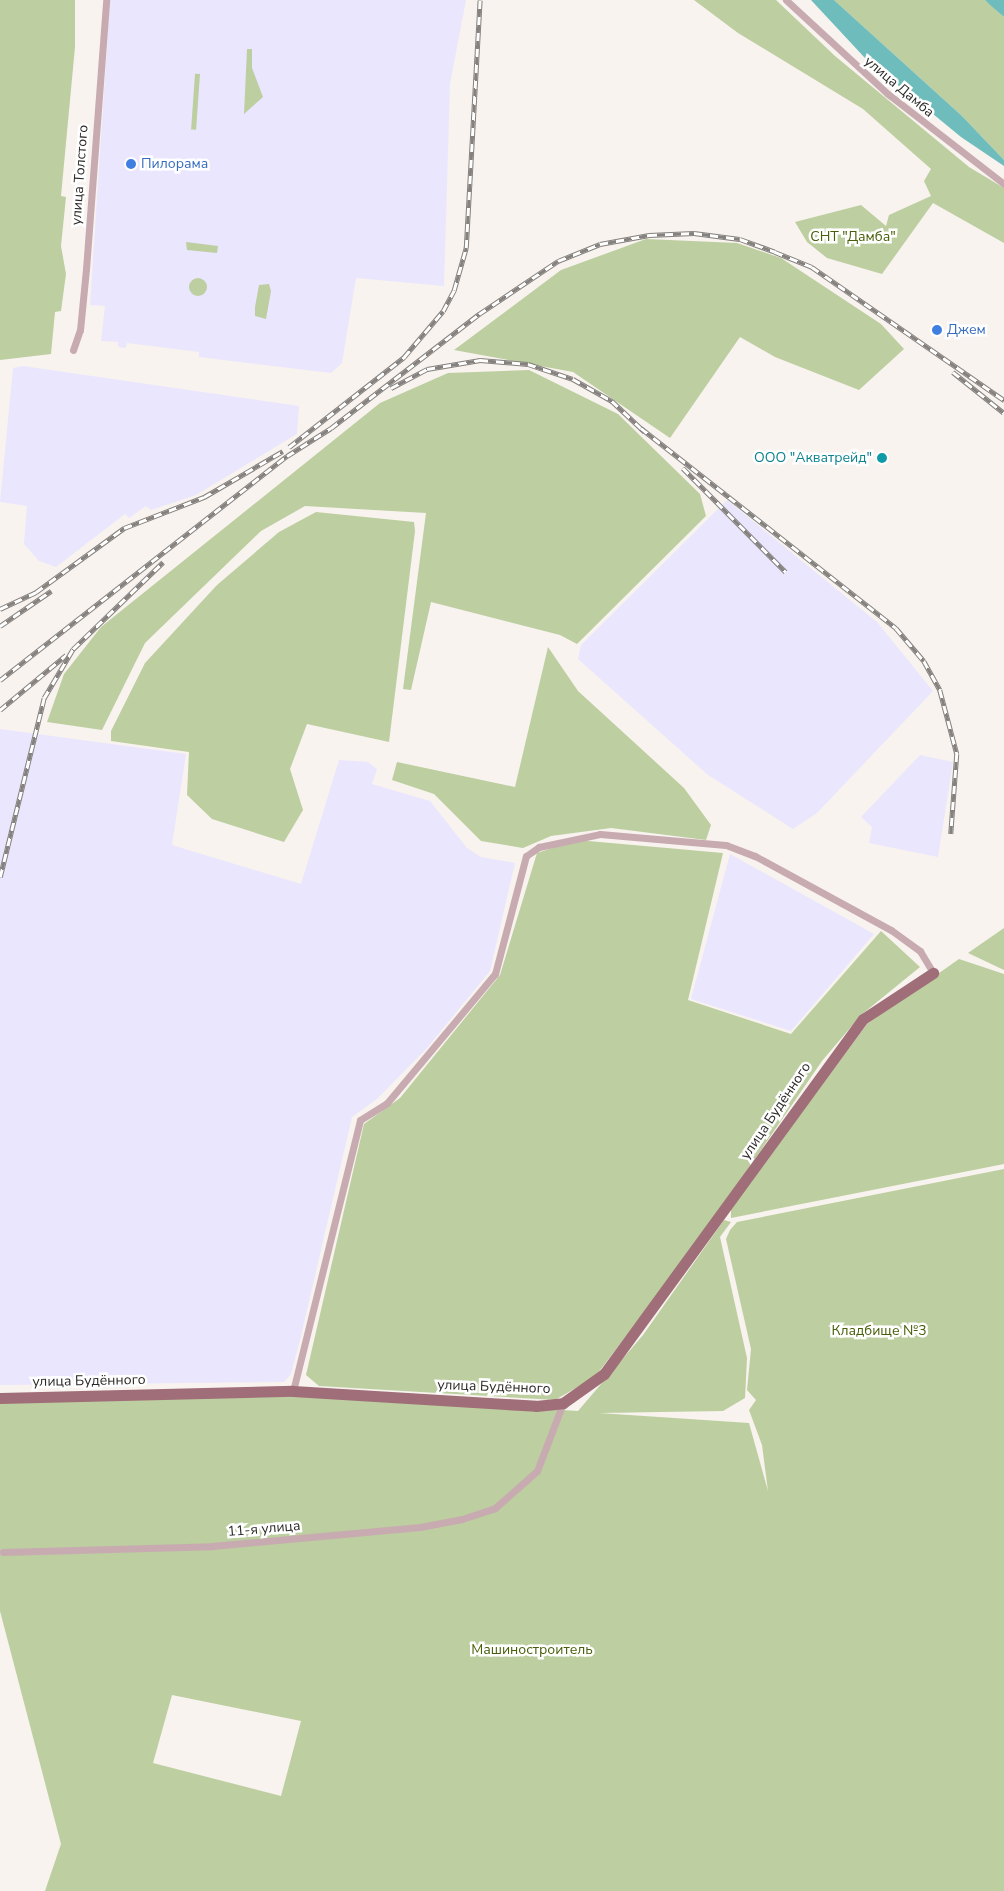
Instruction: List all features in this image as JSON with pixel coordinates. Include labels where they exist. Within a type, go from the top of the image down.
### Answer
[{"type":"main road","name":"улица Будённого","points":[[0,1398],[293,1391],[536,1406],[563,1403],[604,1374],[863,1018],[934,973]]},
{"type":"street","name":"улица Толстого","points":[[73,350],[80,330],[86,270],[106,0]]},
{"type":"street","name":"улица Дамба","points":[[786,0],[888,94],[1004,184]]},
{"type":"street","points":[[293,1391],[360,1120],[387,1104],[496,974],[526,856],[539,847],[600,834],[726,845],[755,856],[891,930],[920,951],[934,973]]},
{"type":"street","name":"11-я улица","points":[[3,1552],[212,1546],[420,1527],[495,1508],[520,1491],[537,1472],[563,1403]]},
{"type":"shaded area","points":[[110,0],[466,0],[450,84],[444,286],[356,278],[342,363],[331,373],[199,357],[199,352],[127,343],[126,348],[118,347],[118,342],[101,341],[105,306],[90,305]]},
{"type":"shaded area","points":[[23,366],[299,406],[297,434],[196,495],[151,510],[146,506],[129,518],[125,514],[56,567],[39,561],[24,544],[27,506],[0,502],[13,368]]},
{"type":"shaded area","points":[[727,500],[877,622],[933,691],[817,813],[793,829],[708,775],[578,659],[581,645]]},
{"type":"shaded area","points":[[0,729],[186,754],[172,845],[301,884],[339,760],[368,762],[377,769],[372,784],[430,801],[467,848],[481,857],[515,863],[490,971],[427,1048],[377,1099],[352,1117],[300,1340],[291,1374],[284,1382],[0,1385]]},
{"type":"shaded area","points":[[920,755],[953,762],[938,857],[869,843],[872,827],[861,817]]},
{"type":"shaded area","points":[[730,854],[874,934],[791,1031],[691,999]]},
{"type":"green space","points":[[0,0],[75,0],[75,47],[61,196],[66,197],[61,246],[66,274],[61,311],[55,312],[51,354],[0,360]]},
{"type":"green space","name":"СНТ \"Дамба\"","points":[[694,0],[776,0],[835,56],[969,167],[1004,188],[1004,243],[933,203],[882,274],[827,258],[807,242],[795,222],[861,205],[886,226],[889,215],[931,196],[924,181],[931,169],[863,109],[738,33]]},
{"type":"green space","points":[[834,0],[985,0],[1004,17],[1004,160],[962,116]]},
{"type":"green space","points":[[247,49],[252,49],[252,68],[263,97],[244,114]]},
{"type":"green space","points":[[195,74],[200,74],[196,130],[191,130]]},
{"type":"green space","points":[[646,239],[737,243],[781,258],[881,324],[904,349],[859,390],[775,357],[740,337],[670,438],[573,372],[454,350],[561,270]]},
{"type":"green space","points":[[186,242],[218,246],[217,253],[187,250]]},
{"type":"green space","points":[[198,278],[204,281],[207,287],[204,293],[198,296],[192,293],[189,287],[192,281]]},
{"type":"green space","points":[[269,284],[271,291],[266,319],[255,316],[255,307],[259,285]]},
{"type":"green space","points":[[529,370],[618,414],[700,494],[706,516],[577,644],[560,635],[431,602],[411,690],[403,689],[426,513],[305,506],[261,531],[145,643],[102,730],[47,722],[64,674],[101,627],[380,403],[448,373]]},
{"type":"green space","points":[[316,512],[414,522],[415,531],[389,742],[307,724],[290,769],[303,810],[284,842],[212,819],[187,795],[189,752],[111,741],[111,731],[145,663],[217,585],[279,532]]},
{"type":"green space","points":[[548,647],[578,691],[684,788],[711,825],[706,840],[611,828],[551,836],[523,848],[481,841],[434,794],[392,780],[397,762],[515,787]]},
{"type":"green space","points":[[577,840],[723,853],[688,1000],[791,1034],[881,931],[920,967],[861,1015],[822,1061],[711,1223],[595,1377],[555,1400],[319,1386],[306,1375],[364,1124],[400,1098],[500,975],[537,853]]},
{"type":"green space","points":[[1004,928],[1004,970],[968,953]]},
{"type":"green space","points":[[959,959],[1004,974],[1004,1164],[731,1218],[731,1209],[867,1024]]},
{"type":"green space","name":"Машиностроитель","points":[[1004,1169],[1004,1891],[45,1891],[61,1844],[0,1611],[0,1403],[290,1392],[578,1411],[643,1335],[724,1220],[731,1222],[720,1237],[747,1358],[745,1398],[723,1411],[599,1413],[749,1423],[768,1491],[762,1445],[749,1410],[756,1400],[747,1390],[751,1349],[726,1239],[730,1230],[737,1222]],"holes":[[[172,1695],[301,1721],[281,1796],[153,1763]]]},
{"type":"water","points":[[811,0],[834,0],[962,116],[1004,160],[1004,166],[961,137],[865,58]]},
{"type":"water","points":[[985,0],[1004,0],[1004,17],[989,4]]},
{"type":"railway","points":[[289,447],[404,357],[443,311],[454,290],[466,248],[480,0]]},
{"type":"railway","points":[[0,680],[287,456],[331,428],[479,314],[558,261],[600,244],[649,235],[694,233],[740,239],[775,252],[812,267],[1004,400]]},
{"type":"railway","points":[[391,388],[427,369],[480,360],[528,364],[573,379],[612,401],[645,432]]},
{"type":"railway","points":[[953,372],[1004,413]]},
{"type":"railway","points":[[641,428],[896,628],[924,661],[940,690],[957,754],[951,834]]},
{"type":"railway","points":[[0,609],[36,592],[124,528],[204,497],[283,451]]},
{"type":"railway","points":[[683,468],[786,572]]},
{"type":"railway","points":[[0,877],[44,698],[73,649],[163,562]]},
{"type":"railway","points":[[0,626],[51,591]]},
{"type":"railway","points":[[0,710],[66,655]]},
{"type":"place","name":"Пилорама","points":[[131,164]]},
{"type":"place","name":"Джем","points":[[937,330]]},
{"type":"place","name":"ООО \"Акватрейд\"","points":[[882,458]]},
{"type":"park label","name":"Кладбище №3","points":[[879,1331]]}]
